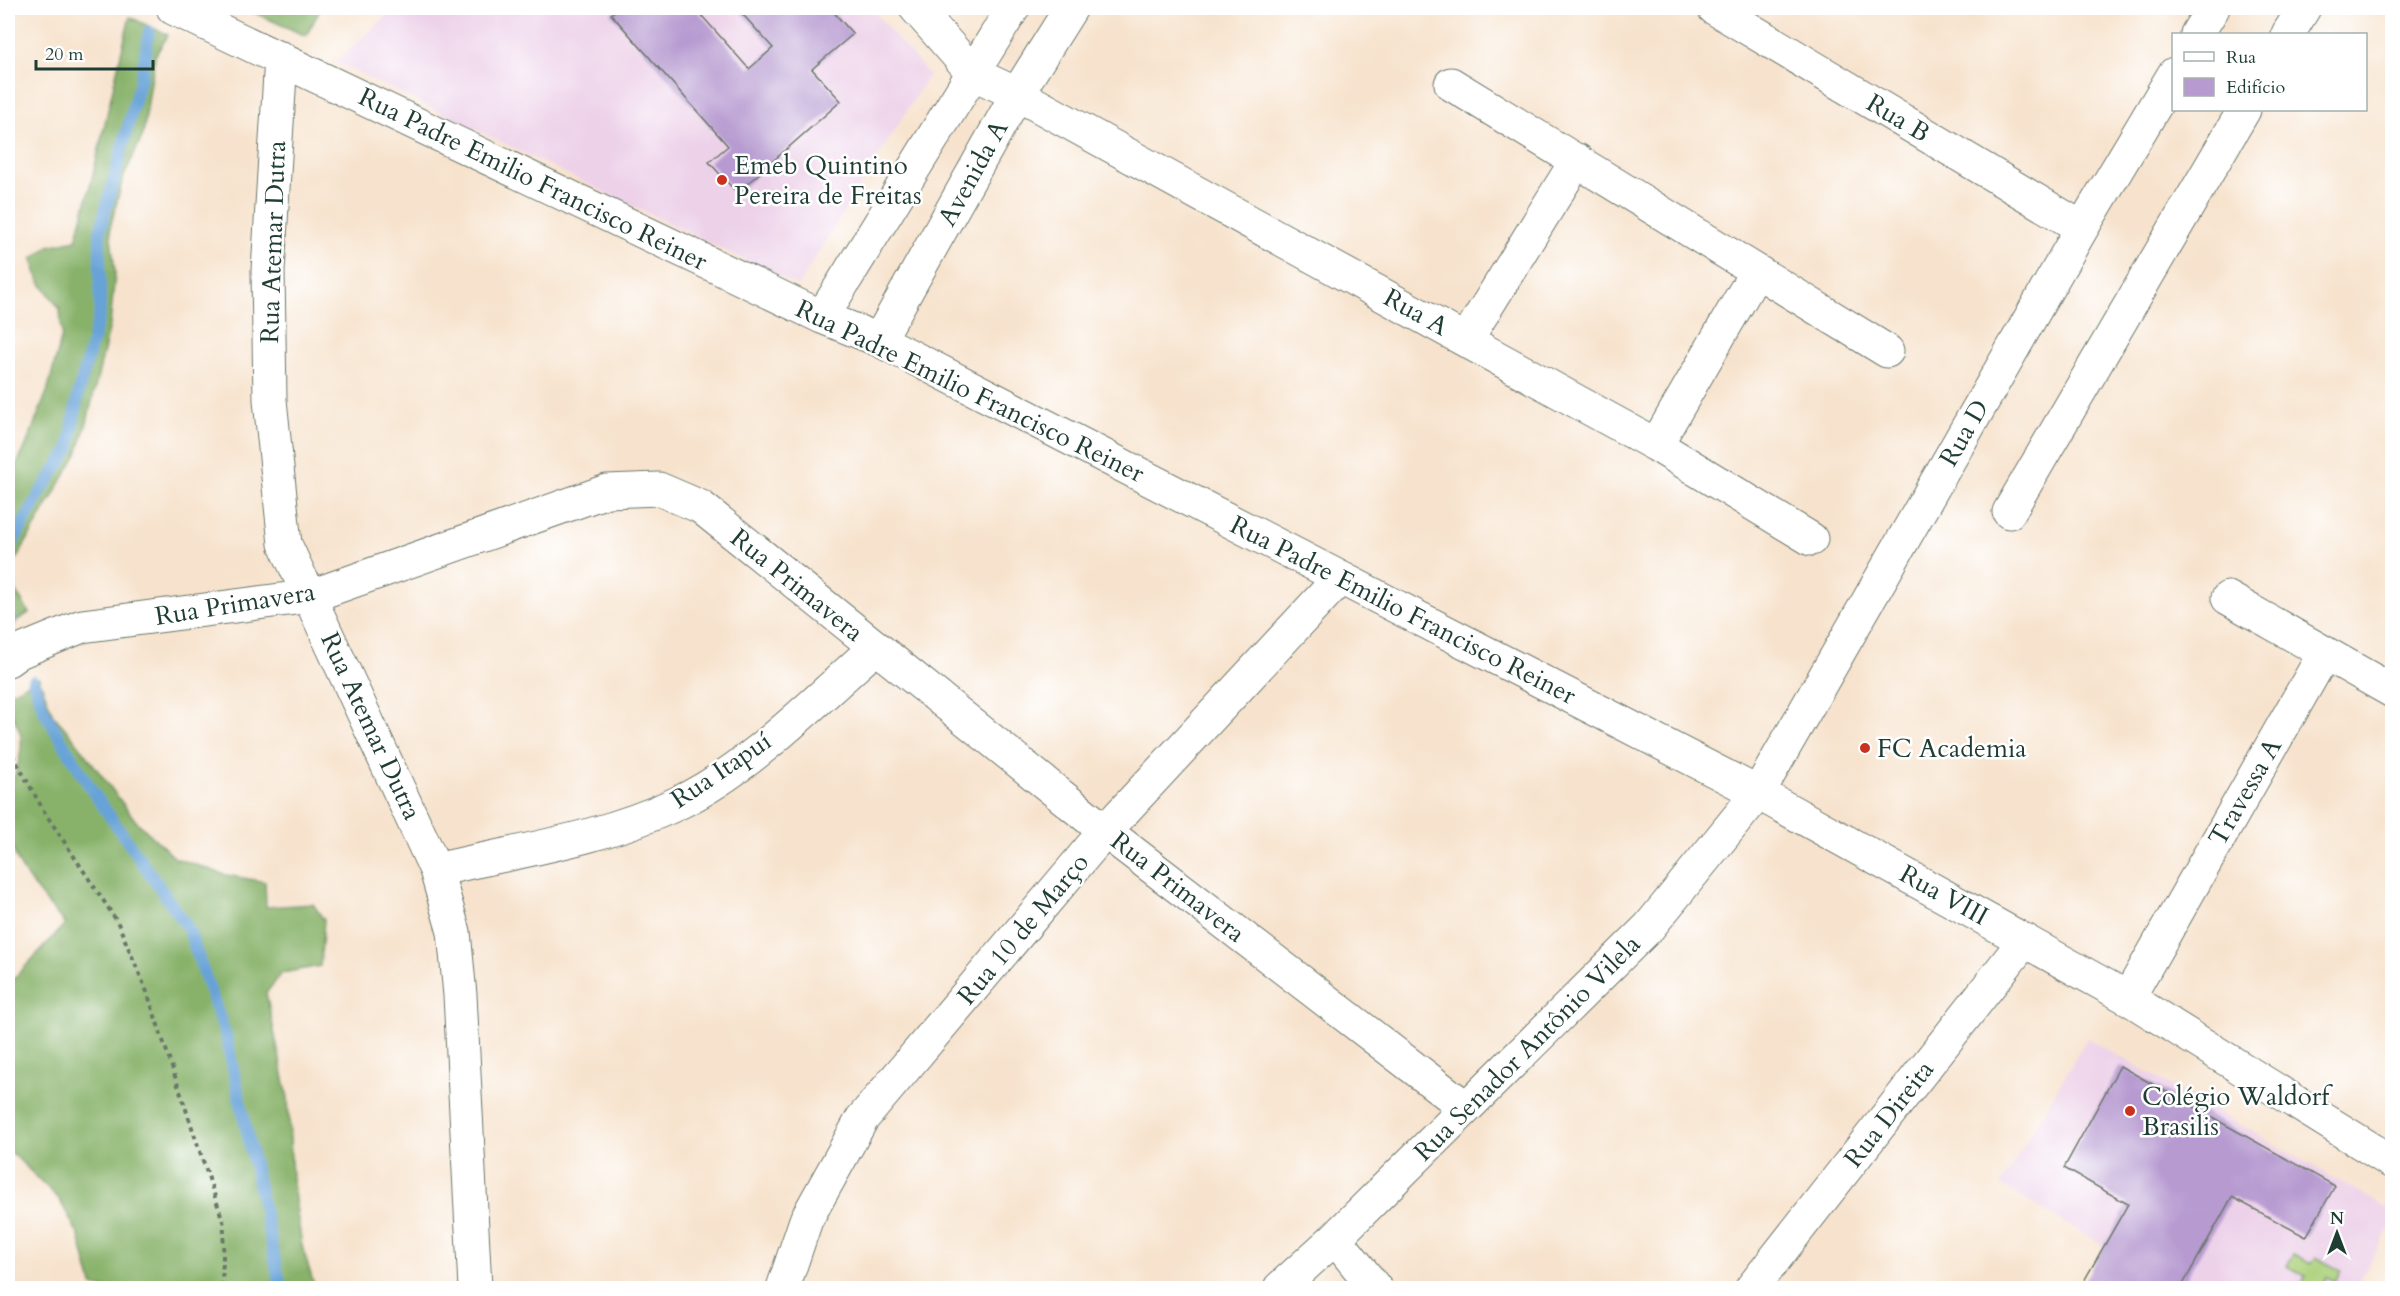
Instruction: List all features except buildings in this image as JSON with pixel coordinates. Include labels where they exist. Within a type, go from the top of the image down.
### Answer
[{"type":"street","name":"Rua Padre Emilio Francisco Reiner","points":[[173,8],[822,317],[879,340],[1758,793]]},
{"type":"street","points":[[916,8],[974,74]]},
{"type":"street","name":"Avenida A","points":[[822,317],[1013,8]]},
{"type":"street","name":"Avenida A","points":[[879,340],[1017,94],[1071,8]]},
{"type":"street","name":"Rua B","points":[[1714,8],[2082,228]]},
{"type":"street","points":[[2198,33],[2213,8]]},
{"type":"street","points":[[2289,33],[2304,8]]},
{"type":"street","name":"Rua Atemar Dutra","points":[[281,58],[268,271],[270,400],[285,544],[436,870],[454,932],[459,985],[475,1288]]},
{"type":"street","name":"Rua A","points":[[974,74],[1017,94],[1656,445],[1810,539]]},
{"type":"street","name":"Rua D","points":[[1758,793],[2082,228],[2172,77]]},
{"type":"street","points":[[1451,84],[1887,351]]},
{"type":"street","points":[[2008,512],[2243,111]]},
{"type":"street","points":[[1466,340],[1577,160]]},
{"type":"street","points":[[1656,445],[1756,272]]},
{"type":"street","name":"Rua Primavera","points":[[8,660],[18,652],[82,626],[311,596],[607,491],[659,489],[701,507],[1105,831],[1466,1108]]},
{"type":"street","name":"Rua 10 de Março","points":[[783,1288],[806,1220],[862,1119],[1105,831],[1340,578]]},
{"type":"street","points":[[2228,598],[2392,691]]},
{"type":"street","name":"Rua Itapuí","points":[[436,870],[603,831],[679,803],[746,760],[875,648]]},
{"type":"street","name":"Travessa A","points":[[2128,998],[2324,654]]},
{"type":"street","name":"Rua VIII","points":[[1758,793],[2128,998],[2392,1162]]},
{"type":"street","name":"Rua Senador Antônio Vilela","points":[[1280,1288],[1335,1238],[1649,927],[1758,793]]},
{"type":"street","name":"Rua Direita","points":[[1758,1286],[2025,940]]},
{"type":"street","points":[[1335,1238],[1376,1288]]},
{"type":"path","points":[[8,747],[45,813],[117,921],[147,992],[224,1224],[222,1288]]},
{"type":"shaded area","name":"Emeb Quintino Pereira de Freitas","points":[[395,8],[871,8],[929,75],[798,286],[336,62]]},
{"type":"shaded area","name":"Colégio Waldorf Brasilis","points":[[2087,1038],[2392,1211],[2392,1224],[2355,1288],[2080,1288],[2104,1246],[2001,1185]]},
{"type":"green space","points":[[244,8],[321,8],[306,36]]},
{"type":"green space","points":[[130,17],[168,35],[155,56],[143,135],[123,178],[110,228],[115,273],[110,325],[77,454],[13,565],[15,590],[29,613],[8,626],[8,480],[24,450],[47,392],[62,335],[60,309],[39,281],[32,259],[49,246],[76,240]]},
{"type":"green space","points":[[39,678],[53,715],[72,736],[135,820],[175,858],[226,875],[265,882],[266,907],[313,904],[324,920],[320,966],[282,973],[266,993],[288,1098],[292,1179],[302,1246],[315,1288],[103,1288],[92,1285],[79,1236],[59,1199],[11,1152],[8,1152],[8,985],[65,924],[40,895],[20,866],[9,835],[7,816],[9,795],[19,759],[21,737],[9,707],[8,694]]},
{"type":"green space","points":[[2293,1255],[2311,1264],[2316,1257],[2341,1271],[2335,1281],[2327,1277],[2324,1284],[2330,1288],[2299,1288],[2306,1276],[2287,1266]]},
{"type":"waterway","points":[[8,552],[40,493],[69,449],[78,394],[100,313],[100,231],[142,74],[149,31]]},
{"type":"waterway","points":[[8,612],[11,621]]},
{"type":"waterway","points":[[33,681],[45,713],[93,792],[188,928],[226,1036],[281,1288]]},
{"type":"place","name":"Emeb Quintino Pereira de Freitas","points":[[722,180]]},
{"type":"place","name":"FC Academia","points":[[1865,748]]},
{"type":"place","name":"Colégio Waldorf Brasilis","points":[[2130,1111]]}]
